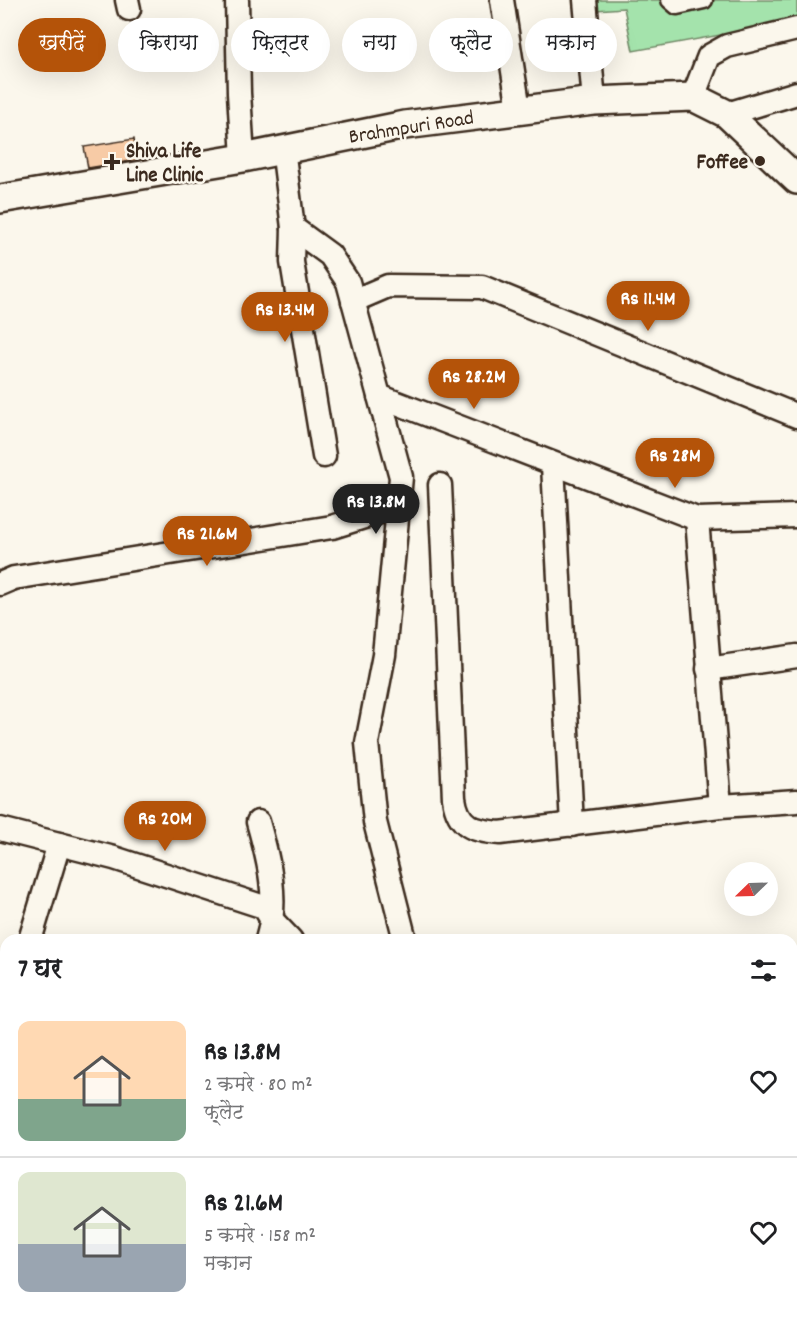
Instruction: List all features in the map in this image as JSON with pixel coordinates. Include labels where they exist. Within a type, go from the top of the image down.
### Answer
[{"type":"street","points":[[237,0],[243,158]]},
{"type":"street","points":[[502,0],[519,110]]},
{"type":"street","points":[[585,0],[594,101]]},
{"type":"street","points":[[670,0],[677,6],[704,0]]},
{"type":"street","points":[[693,97],[709,56],[727,46],[797,29]]},
{"type":"street","points":[[727,114],[797,93]]},
{"type":"street","name":"Brahmpuri Road","points":[[0,199],[243,158],[283,148],[405,125],[594,101],[693,97],[727,114],[797,180]]},
{"type":"street","points":[[283,148],[293,228],[292,262],[324,456]]},
{"type":"street","points":[[293,228],[330,255],[348,282],[401,477],[384,655],[367,743],[375,822],[395,890],[404,934]]},
{"type":"street","points":[[353,301],[388,286],[482,287],[797,416]]},
{"type":"street","points":[[379,396],[697,519],[797,516]]},
{"type":"street","points":[[553,465],[572,825]]},
{"type":"street","points":[[440,485],[456,813],[475,831],[500,834],[720,806],[797,801]]},
{"type":"street","points":[[0,584],[14,578],[129,558],[332,527],[399,506]]},
{"type":"street","points":[[697,519],[720,806]]},
{"type":"street","points":[[708,669],[797,656]]},
{"type":"street","points":[[258,822],[271,868],[270,930]]},
{"type":"street","points":[[0,829],[114,858],[264,907],[270,930]]},
{"type":"street","points":[[32,934],[59,844]]},
{"type":"green space","points":[[596,0],[797,0],[797,21],[633,51],[624,8],[596,10]]},
{"type":"building","points":[[134,139],[137,160],[88,168],[84,147]]},
{"type":"place","name":"Foffee","points":[[760,161]]},
{"type":"place","name":"Shiva Life Line Clinic","points":[[112,162]]}]
